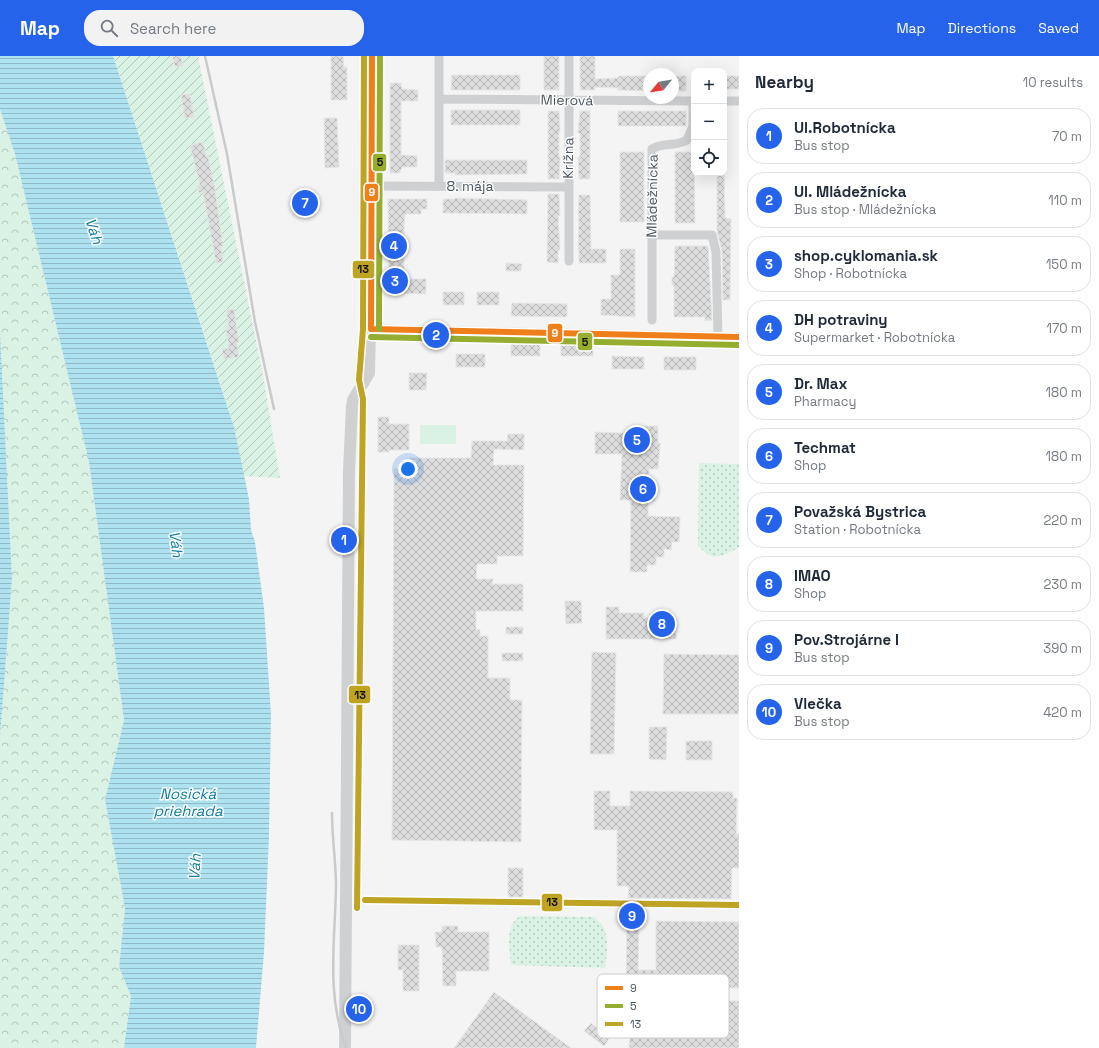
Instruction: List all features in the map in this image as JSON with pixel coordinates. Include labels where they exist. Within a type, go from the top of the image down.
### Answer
[{"type":"street","points":[[345,1048],[349,478],[352,406],[355,397],[369,373],[371,329],[372,56]]},
{"type":"street","points":[[439,56],[439,186]]},
{"type":"street","name":"Krížna","points":[[569,261],[568,187],[570,56]]},
{"type":"street","name":"Mierová","points":[[440,99],[691,101]]},
{"type":"street","points":[[727,101],[739,102]]},
{"type":"street","name":"Mládežnícka","points":[[652,320],[652,148],[656,146],[678,144],[687,140],[693,126],[693,104]]},
{"type":"street","name":"8. mája","points":[[372,186],[568,187]]},
{"type":"street","points":[[652,235],[712,234],[716,252],[718,337]]},
{"type":"street","points":[[371,329],[739,337]]},
{"type":"green space","points":[[113,56],[198,56],[263,375],[280,478],[243,476],[234,427],[223,391]]},
{"type":"green space","points":[[0,109],[15,154],[89,462],[124,720],[105,800],[125,908],[119,967],[131,996],[124,1048],[0,1048],[0,737],[12,579],[0,331]]},
{"type":"green space","points":[[420,425],[456,425],[456,444],[420,444]]},
{"type":"green space","points":[[699,463],[739,464],[739,547],[722,556],[712,556],[703,551],[698,545]]},
{"type":"green space","points":[[520,916],[594,917],[600,922],[606,934],[607,947],[605,968],[511,965],[509,945],[510,932],[515,920]]},
{"type":"water","name":"Nosická priehrada","points":[[0,56],[113,56],[234,427],[249,499],[251,530],[255,542],[264,608],[271,715],[269,836],[264,952],[256,1048],[124,1048],[131,996],[119,967],[125,908],[105,800],[124,720],[89,462],[15,154],[0,109]]},
{"type":"water","points":[[0,331],[12,579],[0,737]]},
{"type":"building","points":[[172,56],[181,56],[183,66],[175,67]]},
{"type":"building","points":[[331,56],[343,56],[344,67],[347,67],[347,100],[331,100]]},
{"type":"building","points":[[544,56],[559,56],[559,90],[544,90]]},
{"type":"building","points":[[580,56],[595,56],[595,79],[618,78],[618,76],[643,76],[643,91],[595,87],[595,90],[580,90]]},
{"type":"building","points":[[452,75],[520,75],[520,90],[451,90]]},
{"type":"building","points":[[679,76],[686,76],[686,91],[679,91]]},
{"type":"building","points":[[727,76],[739,76],[739,89],[727,89]]},
{"type":"building","points":[[390,83],[401,83],[402,89],[418,90],[418,101],[401,101],[401,155],[417,156],[417,167],[402,167],[400,173],[390,173]]},
{"type":"building","points":[[190,94],[194,117],[185,118],[181,95]]},
{"type":"building","points":[[451,110],[520,110],[520,125],[451,125]]},
{"type":"building","points":[[548,111],[559,111],[559,179],[548,179]]},
{"type":"building","points":[[580,111],[590,111],[590,179],[579,179],[578,157],[580,157],[580,133],[578,133]]},
{"type":"building","points":[[618,111],[686,111],[686,126],[618,126]]},
{"type":"building","points":[[324,118],[337,118],[339,167],[325,168]]},
{"type":"building","points":[[203,142],[206,156],[208,156],[215,189],[223,246],[221,247],[223,262],[216,263],[203,192],[199,193],[197,186],[200,185],[190,145]]},
{"type":"building","points":[[620,152],[644,152],[644,222],[620,222]]},
{"type":"building","points":[[675,152],[691,152],[691,176],[694,176],[695,223],[675,223]]},
{"type":"building","points":[[445,160],[527,160],[527,174],[455,175],[455,173],[445,173]]},
{"type":"building","points":[[717,176],[724,176],[725,218],[731,219],[730,300],[723,300],[722,252],[717,231]]},
{"type":"building","points":[[548,194],[559,194],[560,216],[558,216],[560,250],[558,250],[558,263],[547,262]]},
{"type":"building","points":[[579,195],[590,195],[591,249],[606,249],[606,263],[579,263]]},
{"type":"building","points":[[388,199],[427,199],[427,209],[421,209],[421,214],[405,214],[404,227],[404,279],[426,279],[426,294],[386,293],[386,285],[389,285]]},
{"type":"building","points":[[443,199],[527,200],[527,214],[443,213]]},
{"type":"building","points":[[675,246],[708,246],[712,320],[705,321],[705,317],[674,317],[674,285],[672,285],[672,277],[674,277]]},
{"type":"building","points":[[620,249],[635,249],[635,317],[601,315],[601,299],[611,299],[611,275],[620,275]]},
{"type":"building","points":[[506,263],[522,264],[521,271],[506,271]]},
{"type":"building","points":[[443,292],[464,292],[464,305],[443,305]]},
{"type":"building","points":[[477,292],[499,292],[499,305],[477,305]]},
{"type":"building","points":[[512,303],[567,304],[567,317],[511,316]]},
{"type":"building","points":[[234,309],[239,342],[237,343],[239,357],[224,359],[222,349],[229,348],[226,329],[229,328],[226,310]]},
{"type":"building","points":[[511,342],[540,343],[540,356],[511,356]]},
{"type":"building","points":[[561,343],[593,343],[593,356],[561,356]]},
{"type":"building","points":[[456,354],[485,354],[485,367],[456,367]]},
{"type":"building","points":[[612,356],[644,357],[644,369],[612,369]]},
{"type":"building","points":[[664,357],[696,357],[696,370],[664,370]]},
{"type":"building","points":[[409,373],[427,373],[426,390],[409,390]]},
{"type":"building","points":[[378,417],[389,417],[389,424],[409,424],[409,450],[389,450],[389,452],[378,452]]},
{"type":"building","points":[[645,426],[658,426],[658,443],[660,443],[658,469],[649,469],[648,493],[655,493],[655,501],[648,501],[648,516],[680,517],[679,542],[672,542],[671,550],[664,549],[664,557],[656,557],[656,565],[647,565],[647,572],[630,572],[631,500],[620,500],[622,454],[595,454],[595,432],[645,434]]},
{"type":"building","points":[[508,434],[524,434],[524,450],[494,449],[493,465],[524,465],[523,556],[497,556],[497,564],[477,564],[476,579],[493,579],[492,584],[523,584],[523,611],[476,611],[476,629],[480,630],[480,636],[488,636],[488,678],[510,678],[510,700],[522,700],[521,842],[392,840],[394,469],[399,469],[399,464],[407,464],[407,458],[471,458],[472,441],[507,441]]},
{"type":"building","points":[[565,601],[581,601],[582,623],[566,624]]},
{"type":"building","points":[[606,607],[619,607],[619,613],[644,613],[644,618],[676,619],[676,639],[606,639]]},
{"type":"building","points":[[506,627],[523,627],[523,634],[506,634]]},
{"type":"building","points":[[592,652],[616,653],[614,754],[590,754]]},
{"type":"building","points":[[502,653],[523,653],[523,661],[502,661]]},
{"type":"building","points":[[664,654],[739,655],[739,714],[663,714]]},
{"type":"building","points":[[649,727],[667,727],[666,760],[649,759]]},
{"type":"building","points":[[686,741],[712,741],[712,760],[686,760]]},
{"type":"building","points":[[594,791],[610,791],[610,806],[630,806],[630,791],[733,792],[733,798],[737,798],[736,834],[739,834],[739,868],[732,868],[731,899],[628,898],[629,886],[617,886],[617,830],[594,830]]},
{"type":"building","points":[[508,868],[523,868],[523,897],[508,897]]},
{"type":"building","points":[[627,921],[639,921],[638,970],[656,970],[656,921],[739,922],[739,988],[729,988],[729,974],[626,974]]},
{"type":"building","points":[[442,926],[458,926],[458,932],[489,932],[489,971],[456,971],[456,986],[443,986],[442,947],[436,947],[435,932],[442,932]]},
{"type":"building","points":[[398,945],[419,945],[419,991],[403,991],[403,970],[398,970]]},
{"type":"building","points":[[494,992],[571,1048],[454,1048]]},
{"type":"building","points":[[729,1001],[739,1001],[739,1048],[629,1048],[630,1038],[729,1038]]},
{"type":"building","points":[[591,1023],[597,1028],[597,1038],[609,1039],[604,1046],[584,1031]]},
{"type":"railway","points":[[205,56],[227,154],[255,322],[274,409]]},
{"type":"railway","points":[[332,813],[336,887],[333,948],[334,988],[336,1008],[346,1048]]},
{"type":"transit line","name":"13","points":[[357,908],[363,399],[359,380],[363,329],[364,56]]},
{"type":"transit line","name":"9","points":[[371,329],[372,56]]},
{"type":"transit line","name":"5","points":[[379,329],[380,56]]},
{"type":"transit line","name":"9","points":[[371,329],[739,337]]},
{"type":"transit line","name":"5","points":[[371,337],[739,345]]},
{"type":"transit line","name":"13","points":[[365,900],[739,905]]},
{"type":"place","name":"Považská Bystrica","points":[[305,203]]},
{"type":"place","name":"DH potraviny","points":[[394,246]]},
{"type":"place","name":"shop.cyklomania.sk","points":[[395,281]]},
{"type":"place","name":"Ul. Mládežnícka","points":[[436,335]]},
{"type":"place","name":"Dr. Max","points":[[637,440]]},
{"type":"place","name":"Techmat","points":[[643,489]]},
{"type":"place","name":"Ul.Robotnícka","points":[[344,540]]},
{"type":"place","name":"IMAO","points":[[662,624]]},
{"type":"place","name":"Pov.Strojárne I","points":[[632,916]]},
{"type":"place","name":"Vlečka","points":[[359,1009]]},
{"type":"water label","name":"Váh","points":[[94,231]]},
{"type":"water label","name":"Váh","points":[[176,544]]},
{"type":"water label","name":"Váh","points":[[195,867]]}]
